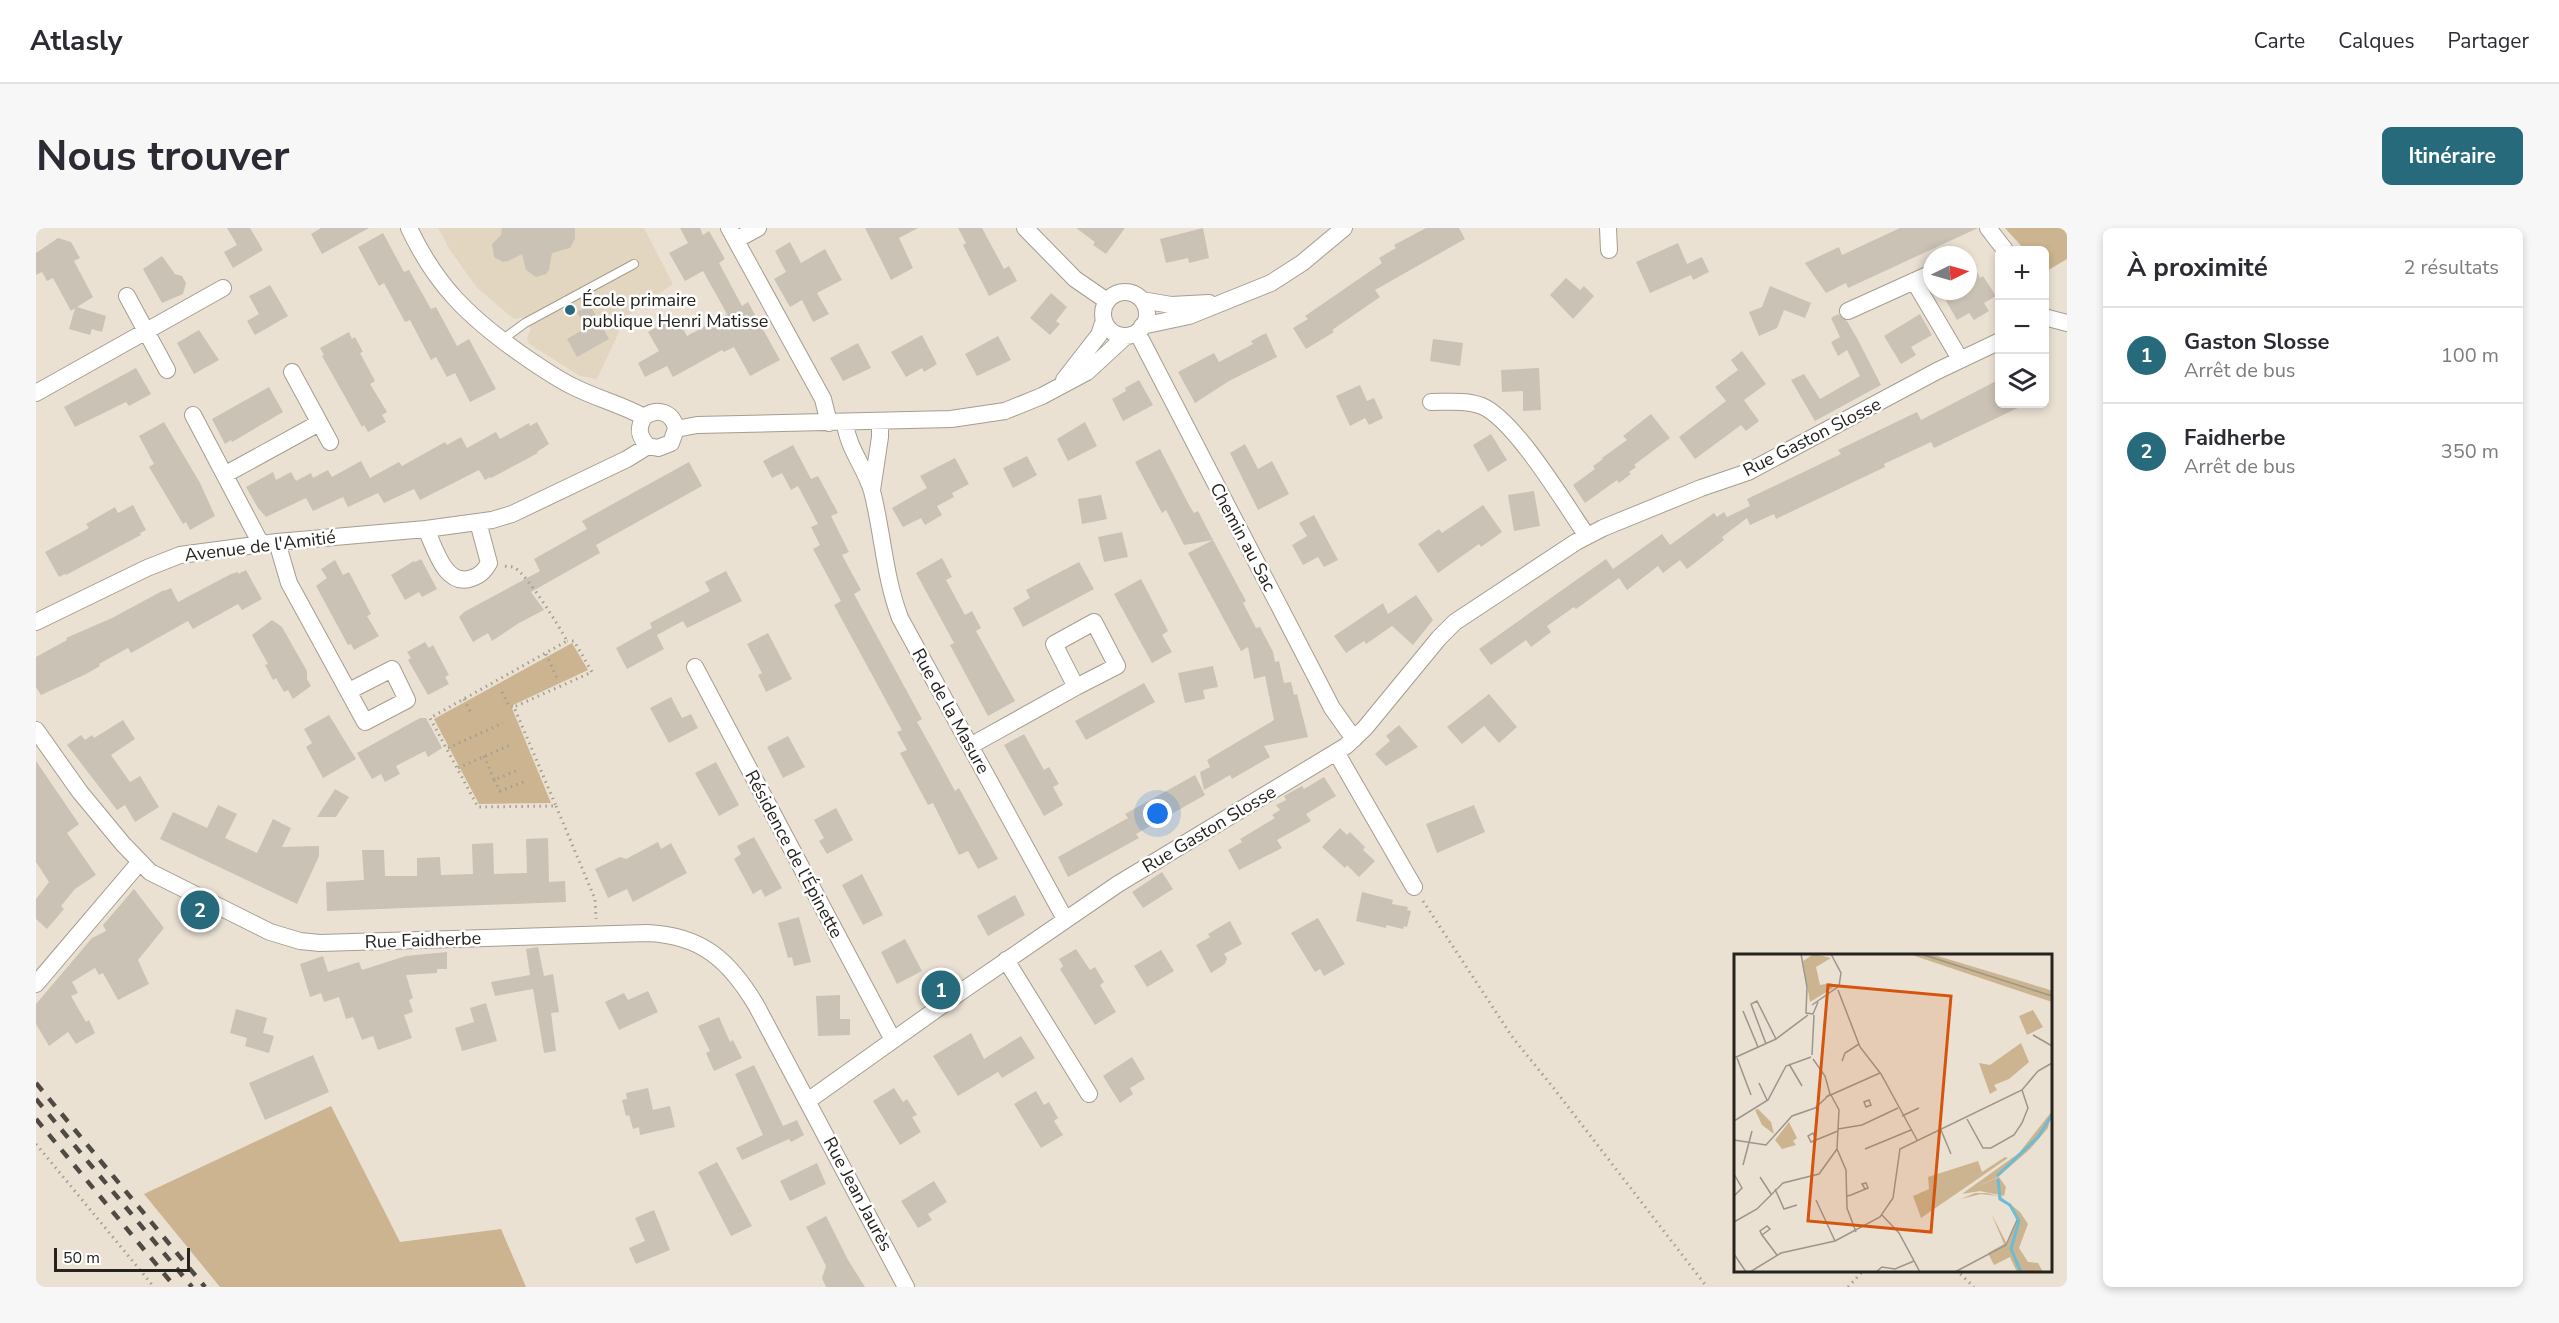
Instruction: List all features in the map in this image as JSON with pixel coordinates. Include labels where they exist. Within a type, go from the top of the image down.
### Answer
[{"type":"street","points":[[409,228],[421,254],[449,293],[501,340],[562,381],[644,417]]},
{"type":"street","points":[[732,234],[758,228]]},
{"type":"street","points":[[1025,228],[1075,279],[1107,301]]},
{"type":"street","points":[[1104,320],[1113,332],[1135,331],[1189,316],[1258,289],[1291,271],[1344,228]]},
{"type":"street","points":[[1608,228],[1609,249]]},
{"type":"street","points":[[1988,228],[2002,246]]},
{"type":"street","name":"Rue de la Masure","points":[[732,234],[810,377],[829,423],[850,447],[872,491],[884,561],[900,618],[1065,919]]},
{"type":"street","points":[[1848,311],[1923,277]]},
{"type":"street","points":[[1914,281],[1960,359]]},
{"type":"street","points":[[36,393],[223,288]]},
{"type":"street","points":[[1055,389],[1099,335],[1104,320],[1104,308],[1113,296],[1124,292],[1136,295],[1142,300],[1171,305],[1224,302]]},
{"type":"street","points":[[127,296],[167,370]]},
{"type":"street","points":[[648,446],[639,433],[640,424],[648,414],[661,412],[671,418],[676,429],[697,425],[966,418],[992,415],[1018,408],[1087,372],[1135,331],[1146,311],[1142,300]]},
{"type":"street","points":[[2049,318],[2067,323]]},
{"type":"street","name":"Chemin au Sac","points":[[1135,331],[1332,708],[1354,739]]},
{"type":"street","name":"Rue Gaston Slosse","points":[[809,1100],[1065,919],[1148,865],[1354,739],[1455,622],[1587,536],[1701,488],[1748,472],[1960,359],[1995,343]]},
{"type":"street","points":[[292,372],[330,442]]},
{"type":"street","points":[[1431,402],[1476,404],[1490,410],[1504,421],[1518,436],[1587,536]]},
{"type":"street","points":[[193,415],[269,543],[349,692]]},
{"type":"street","name":"Rue de la Masure","points":[[872,491],[880,422]]},
{"type":"street","points":[[226,474],[320,423]]},
{"type":"street","name":"Avenue de l'Amitié","points":[[36,622],[164,560],[199,552],[269,543],[426,529],[478,522],[512,514],[627,459],[648,446],[658,448],[667,446],[674,439],[676,429]]},
{"type":"street","points":[[426,529],[453,578],[459,580],[473,578],[485,570],[489,563],[478,522]]},
{"type":"street","name":"Résidence de l’Épinette","points":[[695,667],[893,1040]]},
{"type":"street","points":[[970,746],[1077,687]]},
{"type":"street","name":"Rue Faidherbe","points":[[36,730],[80,792],[139,863],[165,880],[270,932],[300,941],[342,943],[598,934],[667,934],[697,943],[716,955],[748,991],[809,1100]]},
{"type":"street","points":[[1336,752],[1414,886]]},
{"type":"street","points":[[36,984],[139,863]]},
{"type":"street","points":[[1006,960],[1089,1094]]},
{"type":"street","name":"Rue Jean Jaurès","points":[[809,1100],[906,1287]]},
{"type":"lane","points":[[501,340],[525,323],[633,264]]},
{"type":"path","points":[[489,563],[515,568],[557,622],[567,641]]},
{"type":"path","points":[[502,692],[509,706],[514,707],[592,672],[574,640],[567,641],[430,718],[448,748],[477,807],[556,806]]},
{"type":"path","points":[[546,654],[557,678]]},
{"type":"path","points":[[464,699],[472,715]]},
{"type":"path","points":[[514,707],[595,899],[598,934]]},
{"type":"path","points":[[448,748],[503,723]]},
{"type":"path","points":[[458,768],[510,745]]},
{"type":"path","points":[[484,756],[500,791],[526,781]]},
{"type":"path","points":[[494,780],[520,769]]},
{"type":"path","points":[[1414,886],[1513,1038],[1707,1287]]},
{"type":"path","points":[[36,1144],[154,1287]]},
{"type":"path","points":[[1848,1287],[1862,1272]]},
{"type":"path","points":[[1958,1272],[1974,1287]]},
{"type":"shaded area","name":"École primaire publique Henri Matisse","points":[[438,228],[644,228],[673,284],[626,317],[597,379],[580,376],[529,344],[527,338],[531,329],[526,317],[514,319],[477,288],[450,250]]},
{"type":"shaded area","points":[[2005,228],[2067,228],[2067,259],[2049,270],[2049,246],[2021,246]]},
{"type":"shaded area","points":[[572,643],[588,670],[511,706],[551,803],[479,804],[434,719]]},
{"type":"shaded area","points":[[331,1106],[400,1242],[501,1229],[526,1287],[220,1287],[144,1194]]},
{"type":"building","points":[[227,228],[250,228],[263,250],[233,268],[224,252],[237,245]]},
{"type":"building","points":[[321,228],[369,228],[322,254],[311,234]]},
{"type":"building","points":[[502,228],[575,228],[575,239],[570,248],[552,253],[549,270],[546,274],[536,277],[526,270],[522,254],[503,262],[494,257],[492,244],[501,235]]},
{"type":"building","points":[[680,228],[700,228],[703,235],[709,231],[725,259],[719,263],[742,306],[748,302],[780,360],[750,376],[734,347],[724,352],[722,350],[673,377],[667,366],[645,377],[638,363],[659,351],[648,332],[676,316],[687,336],[727,314],[703,271],[685,281],[669,253],[688,243]]},
{"type":"building","points":[[865,228],[918,228],[899,238],[913,268],[891,280]]},
{"type":"building","points":[[958,228],[982,228],[1004,269],[1009,266],[1017,281],[989,296],[963,245],[966,243]]},
{"type":"building","points":[[1076,228],[1125,228],[1106,254],[1093,245],[1095,242]]},
{"type":"building","points":[[1203,228],[1209,258],[1189,263],[1188,258],[1166,263],[1160,239]]},
{"type":"building","points":[[1426,228],[1459,228],[1465,239],[1375,290],[1380,297],[1332,330],[1334,332],[1306,349],[1293,328],[1308,319],[1305,316],[1382,263],[1379,258],[1396,248],[1394,245]]},
{"type":"building","points":[[1900,228],[1978,228],[1939,246],[1923,246],[1923,253],[1848,288],[1846,283],[1826,293],[1805,263],[1839,247],[1842,255]]},
{"type":"building","points":[[383,233],[404,272],[409,270],[431,309],[436,307],[457,346],[469,339],[496,389],[470,402],[455,373],[447,377],[436,357],[431,360],[410,320],[405,322],[384,283],[379,286],[358,247]]},
{"type":"building","points":[[58,238],[71,242],[80,258],[74,261],[93,297],[77,307],[106,316],[102,332],[92,329],[90,335],[69,329],[75,308],[71,311],[53,278],[47,281],[42,272],[36,275],[36,253]]},
{"type":"building","points":[[790,242],[801,263],[825,249],[842,280],[817,293],[829,314],[813,322],[802,300],[790,307],[774,279],[786,272],[775,251]]},
{"type":"building","points":[[1678,243],[1687,264],[1702,257],[1709,272],[1693,280],[1691,275],[1650,293],[1636,262]]},
{"type":"building","points":[[162,256],[175,274],[182,276],[186,283],[183,294],[162,303],[143,269]]},
{"type":"building","points":[[1977,272],[1980,278],[1983,276],[1995,297],[1984,303],[1989,311],[1974,320],[1969,313],[1957,320],[1946,300],[1977,300]]},
{"type":"building","points":[[1566,278],[1580,290],[1584,286],[1594,296],[1573,319],[1550,295]]},
{"type":"building","points":[[270,285],[288,316],[255,335],[247,321],[259,314],[249,296]]},
{"type":"building","points":[[1770,286],[1811,303],[1805,318],[1784,310],[1777,328],[1759,336],[1749,312],[1762,307]]},
{"type":"building","points":[[1051,293],[1067,307],[1056,321],[1060,324],[1050,335],[1030,318]]},
{"type":"building","points":[[590,305],[609,339],[577,357],[567,339],[586,328],[577,312]]},
{"type":"building","points":[[1838,314],[1847,321],[1881,385],[1815,421],[1791,380],[1804,374],[1820,399],[1860,376],[1847,350],[1838,356],[1831,342],[1840,337],[1831,318]]},
{"type":"building","points":[[1920,314],[1932,335],[1911,347],[1916,355],[1901,364],[1884,336]]},
{"type":"building","points":[[199,330],[219,360],[194,374],[177,343]]},
{"type":"building","points":[[349,332],[352,339],[355,337],[363,352],[360,353],[375,381],[370,384],[387,412],[382,415],[386,422],[368,432],[364,425],[362,427],[322,356],[324,355],[320,348]]},
{"type":"building","points":[[1266,333],[1277,357],[1229,381],[1195,403],[1178,372],[1214,353],[1219,362],[1253,344],[1251,341]]},
{"type":"building","points":[[922,335],[937,364],[924,372],[922,368],[906,377],[891,352]]},
{"type":"building","points":[[998,336],[1011,360],[977,376],[965,354]]},
{"type":"building","points":[[1433,339],[1463,343],[1460,366],[1430,361]]},
{"type":"building","points":[[858,343],[871,368],[843,381],[830,358]]},
{"type":"building","points":[[1742,351],[1766,384],[1744,400],[1759,421],[1746,431],[1741,425],[1695,459],[1679,437],[1726,401],[1715,387],[1738,370],[1731,360]]},
{"type":"building","points":[[136,368],[151,394],[129,406],[126,402],[75,427],[64,407]]},
{"type":"building","points":[[1539,368],[1541,410],[1523,411],[1523,391],[1502,392],[1501,370]]},
{"type":"building","points":[[1139,380],[1153,405],[1123,421],[1112,399]]},
{"type":"building","points":[[1995,382],[1995,408],[2018,408],[1934,448],[1931,442],[1884,464],[1885,467],[1776,519],[1774,514],[1750,525],[1747,518],[1722,537],[1724,540],[1687,569],[1680,560],[1663,573],[1658,566],[1627,590],[1619,578],[1576,609],[1574,607],[1547,626],[1551,632],[1531,647],[1526,640],[1491,665],[1479,649],[1606,559],[1613,569],[1662,534],[1670,545],[1714,513],[1717,517],[1724,512],[1727,517],[1750,506],[1747,499],[1841,454],[1838,450],[1917,412],[1921,420]]},
{"type":"building","points":[[1360,385],[1367,401],[1374,398],[1383,418],[1369,425],[1365,418],[1350,426],[1336,396]]},
{"type":"building","points":[[269,387],[283,412],[225,444],[212,419]]},
{"type":"building","points":[[1651,414],[1670,438],[1634,465],[1636,467],[1629,472],[1631,474],[1619,483],[1617,480],[1585,503],[1573,485],[1595,469],[1593,466],[1602,458],[1627,440],[1623,436]]},
{"type":"building","points":[[164,422],[200,483],[215,516],[190,530],[186,522],[183,524],[149,467],[154,464],[139,436]]},
{"type":"building","points":[[537,422],[549,444],[538,453],[485,480],[479,470],[420,500],[414,489],[384,503],[378,493],[348,507],[343,497],[313,511],[306,498],[266,517],[246,487],[273,472],[276,480],[291,472],[296,481],[311,473],[313,478],[328,470],[332,477],[361,461],[370,478],[399,462],[402,466],[445,442],[447,445],[461,437],[467,448],[496,432],[500,439],[529,423],[530,426]]},
{"type":"building","points":[[1085,422],[1097,446],[1068,461],[1057,439]]},
{"type":"building","points":[[1491,434],[1507,460],[1488,472],[1473,445]]},
{"type":"building","points":[[1245,444],[1258,469],[1272,461],[1289,494],[1258,510],[1230,453]]},
{"type":"building","points":[[793,445],[811,479],[818,476],[838,513],[831,516],[849,552],[842,555],[861,590],[854,594],[922,719],[917,722],[955,791],[959,788],[998,859],[978,869],[968,851],[959,855],[933,803],[928,805],[900,753],[907,750],[897,732],[902,730],[834,605],[841,601],[813,549],[820,545],[811,527],[818,524],[798,486],[791,490],[782,473],[772,478],[763,461]]},
{"type":"building","points":[[1160,449],[1189,505],[1194,513],[1198,511],[1213,540],[1184,545],[1166,510],[1162,513],[1135,462]]},
{"type":"building","points":[[1027,456],[1037,475],[1013,488],[1003,468]]},
{"type":"building","points":[[955,458],[969,484],[952,493],[954,497],[937,506],[942,515],[925,525],[921,518],[903,527],[892,508],[927,488],[920,476]]},
{"type":"building","points":[[689,462],[702,486],[596,545],[600,553],[531,592],[544,610],[492,641],[488,633],[473,642],[459,617],[464,612],[540,571],[534,559],[587,529],[582,521]]},
{"type":"building","points":[[1534,491],[1540,526],[1514,531],[1508,495]]},
{"type":"building","points":[[1101,495],[1107,519],[1082,524],[1078,499]]},
{"type":"building","points":[[133,505],[146,530],[140,533],[141,535],[59,577],[45,552],[89,528],[86,524],[115,507],[118,513]]},
{"type":"building","points":[[1483,505],[1502,532],[1481,547],[1479,544],[1438,573],[1418,544],[1439,529],[1442,533]]},
{"type":"building","points":[[1314,515],[1338,560],[1324,567],[1318,557],[1303,565],[1292,545],[1307,536],[1299,523]]},
{"type":"building","points":[[1122,532],[1128,557],[1104,562],[1098,537]]},
{"type":"building","points":[[1213,540],[1246,601],[1243,603],[1256,628],[1260,627],[1273,652],[1275,662],[1279,661],[1284,683],[1291,682],[1294,695],[1297,694],[1308,737],[1264,746],[1270,757],[1232,779],[1230,775],[1204,790],[1200,772],[1210,767],[1207,760],[1274,720],[1265,676],[1254,679],[1248,647],[1241,651],[1188,553]]},
{"type":"building","points":[[942,558],[952,577],[946,580],[965,615],[972,611],[981,628],[976,631],[1015,701],[988,716],[950,645],[954,643],[916,573]]},
{"type":"building","points":[[421,559],[437,589],[422,597],[419,592],[405,600],[391,575]]},
{"type":"building","points":[[335,560],[343,575],[349,572],[371,614],[367,616],[379,636],[354,650],[351,644],[348,645],[316,586],[327,578],[321,569]]},
{"type":"building","points":[[1079,562],[1094,589],[1023,627],[1013,608],[1030,598],[1026,590]]},
{"type":"building","points":[[246,570],[262,599],[242,610],[238,604],[193,629],[188,621],[131,653],[128,648],[86,674],[41,695],[36,687],[36,657],[67,640],[66,638],[112,618],[164,590],[171,588],[178,602],[231,574],[238,572],[238,574]]},
{"type":"building","points":[[726,571],[742,601],[687,628],[683,621],[657,635],[664,649],[627,669],[616,648],[652,628],[650,623],[710,591],[705,582]]},
{"type":"building","points":[[1141,579],[1168,631],[1162,635],[1172,652],[1152,663],[1114,594]]},
{"type":"building","points":[[1416,595],[1433,620],[1413,645],[1392,626],[1366,644],[1364,641],[1346,653],[1334,636],[1383,603],[1388,614]]},
{"type":"building","points":[[272,620],[282,627],[307,671],[307,679],[311,686],[293,699],[288,690],[284,692],[276,678],[273,680],[265,665],[268,664],[252,635]]},
{"type":"building","points":[[768,633],[792,679],[766,692],[758,675],[762,673],[747,644]]},
{"type":"building","points":[[425,642],[429,648],[433,645],[449,675],[445,677],[449,684],[428,695],[408,660],[411,658],[407,652]]},
{"type":"building","points":[[1213,666],[1218,687],[1203,690],[1205,699],[1185,703],[1178,673]]},
{"type":"building","points":[[1144,683],[1155,702],[1086,740],[1075,721]]},
{"type":"building","points":[[1489,694],[1517,727],[1499,743],[1484,726],[1462,744],[1447,727]]},
{"type":"building","points":[[671,697],[682,718],[691,714],[698,728],[669,743],[650,708]]},
{"type":"building","points":[[329,715],[356,759],[323,778],[306,747],[312,743],[304,729]]},
{"type":"building","points":[[420,718],[426,718],[442,748],[428,757],[425,751],[396,766],[400,774],[385,782],[381,774],[372,779],[357,753]]},
{"type":"building","points":[[123,720],[135,739],[111,755],[130,782],[140,776],[159,807],[135,822],[125,805],[117,810],[67,745],[81,735],[85,740],[92,735],[94,738]]},
{"type":"building","points":[[1399,725],[1418,747],[1386,766],[1375,754],[1390,741],[1386,736]]},
{"type":"building","points":[[1024,734],[1044,770],[1049,767],[1059,784],[1053,787],[1063,805],[1044,816],[1004,745]]},
{"type":"building","points":[[788,736],[805,767],[783,778],[767,747]]},
{"type":"building","points":[[36,761],[79,824],[67,833],[96,875],[75,889],[61,906],[64,909],[47,929],[36,919],[36,899],[49,882],[36,862]]},
{"type":"building","points":[[716,762],[739,805],[719,816],[695,773]]},
{"type":"building","points":[[1195,775],[1205,795],[1136,834],[1139,838],[1068,877],[1058,857],[1128,818],[1125,814]]},
{"type":"building","points":[[1324,777],[1336,796],[1306,814],[1311,821],[1277,840],[1282,848],[1239,870],[1228,850],[1242,842],[1240,839],[1275,818],[1272,815],[1280,810],[1276,805],[1286,800],[1284,796],[1302,786],[1304,789]]},
{"type":"building","points":[[335,789],[349,797],[336,817],[317,817]]},
{"type":"building","points":[[218,805],[237,814],[225,838],[257,853],[273,819],[291,828],[282,847],[319,846],[319,856],[297,904],[160,839],[173,812],[207,828]]},
{"type":"building","points":[[1474,805],[1485,832],[1437,853],[1426,824]]},
{"type":"building","points":[[836,808],[853,840],[827,854],[819,841],[824,838],[814,820]]},
{"type":"building","points":[[1340,828],[1347,835],[1350,832],[1365,847],[1363,850],[1375,861],[1359,877],[1347,865],[1345,868],[1322,847]]},
{"type":"building","points":[[754,837],[782,888],[765,897],[761,889],[753,894],[734,859],[741,854],[737,846]]},
{"type":"building","points":[[548,838],[549,882],[565,881],[566,902],[327,911],[326,882],[364,880],[362,850],[384,850],[385,876],[417,876],[417,858],[440,857],[441,875],[473,874],[472,844],[493,843],[494,874],[527,873],[526,839]]},
{"type":"building","points":[[658,842],[661,849],[671,843],[687,873],[633,902],[627,889],[608,898],[595,869],[620,857],[626,859]]},
{"type":"building","points":[[1162,872],[1173,889],[1143,908],[1132,892]]},
{"type":"building","points":[[862,874],[883,915],[863,925],[842,885]]},
{"type":"building","points":[[134,889],[164,928],[138,960],[149,984],[118,1000],[103,973],[99,975],[95,968],[72,982],[78,993],[71,996],[86,1022],[89,1020],[95,1033],[76,1044],[68,1032],[49,1046],[36,1024],[36,1004],[92,938],[106,931],[103,925]]},
{"type":"building","points":[[1362,892],[1393,900],[1392,904],[1408,907],[1407,910],[1411,911],[1407,927],[1404,926],[1403,929],[1386,925],[1386,928],[1356,921]]},
{"type":"building","points":[[1015,895],[1025,915],[988,936],[977,916]]},
{"type":"building","points":[[799,917],[811,962],[794,966],[792,957],[788,958],[778,923]]},
{"type":"building","points":[[1318,918],[1345,964],[1324,976],[1320,969],[1315,972],[1291,933]]},
{"type":"building","points":[[1230,921],[1242,944],[1224,954],[1227,958],[1225,964],[1211,973],[1196,945],[1210,937],[1208,934]]},
{"type":"building","points":[[905,939],[922,971],[897,984],[881,952]]},
{"type":"building","points":[[538,947],[544,976],[553,974],[559,1012],[551,1013],[556,1051],[544,1053],[533,989],[495,996],[491,982],[530,975],[526,949]]},
{"type":"building","points":[[1076,949],[1090,970],[1095,967],[1104,982],[1100,985],[1116,1012],[1095,1025],[1060,969],[1063,966],[1059,959]]},
{"type":"building","points":[[1161,950],[1174,971],[1147,987],[1134,966]]},
{"type":"building","points":[[447,952],[447,969],[437,969],[437,973],[406,975],[413,998],[409,1000],[413,1012],[404,1015],[412,1038],[378,1050],[373,1036],[362,1040],[353,1017],[346,1019],[339,997],[324,1002],[321,993],[310,997],[300,964],[323,956],[328,972],[359,962],[362,970],[406,956]]},
{"type":"building","points":[[648,991],[658,1012],[619,1030],[605,1002],[624,993],[628,1000]]},
{"type":"building","points":[[840,995],[840,1019],[850,1019],[850,1035],[818,1036],[816,996]]},
{"type":"building","points":[[486,1003],[497,1041],[462,1051],[455,1028],[474,1022],[470,1008]]},
{"type":"building","points":[[236,1009],[267,1018],[263,1033],[274,1036],[269,1053],[245,1046],[247,1038],[230,1033]]},
{"type":"building","points":[[719,1017],[730,1042],[733,1040],[742,1058],[714,1071],[706,1053],[710,1051],[698,1026]]},
{"type":"building","points":[[971,1033],[984,1059],[1021,1036],[1035,1058],[1002,1078],[998,1072],[958,1096],[933,1056]]},
{"type":"building","points":[[313,1055],[329,1092],[265,1120],[249,1083]]},
{"type":"building","points":[[1132,1057],[1145,1079],[1130,1088],[1133,1094],[1120,1103],[1103,1076]]},
{"type":"building","points":[[754,1065],[783,1126],[797,1120],[804,1135],[791,1142],[789,1139],[742,1160],[736,1148],[763,1135],[735,1074]]},
{"type":"building","points":[[648,1088],[653,1110],[670,1106],[675,1127],[640,1135],[639,1127],[633,1129],[629,1115],[626,1116],[622,1100],[627,1099],[626,1093]]},
{"type":"building","points":[[894,1088],[903,1102],[907,1099],[917,1115],[912,1117],[921,1132],[900,1145],[873,1101]]},
{"type":"building","points":[[1036,1091],[1044,1105],[1049,1102],[1058,1118],[1054,1121],[1063,1135],[1041,1148],[1014,1104]]},
{"type":"building","points":[[717,1162],[752,1226],[731,1236],[698,1172]]},
{"type":"building","points":[[817,1163],[826,1184],[790,1201],[780,1181]]},
{"type":"building","points":[[934,1181],[947,1202],[928,1214],[932,1220],[918,1228],[901,1201]]},
{"type":"building","points":[[654,1210],[670,1250],[636,1264],[629,1248],[645,1241],[635,1218]]},
{"type":"building","points":[[826,1216],[848,1260],[865,1287],[826,1287],[822,1278],[826,1266],[806,1227]]},
{"type":"railway","points":[[36,1083],[205,1287]]},
{"type":"railway","points":[[36,1099],[192,1287]]},
{"type":"railway","points":[[36,1119],[175,1287]]},
{"type":"place","name":"École primaire publique Henri Matisse","points":[[570,310]]},
{"type":"place","name":"Faidherbe","points":[[200,910]]},
{"type":"place","name":"Gaston Slosse","points":[[941,990]]}]
